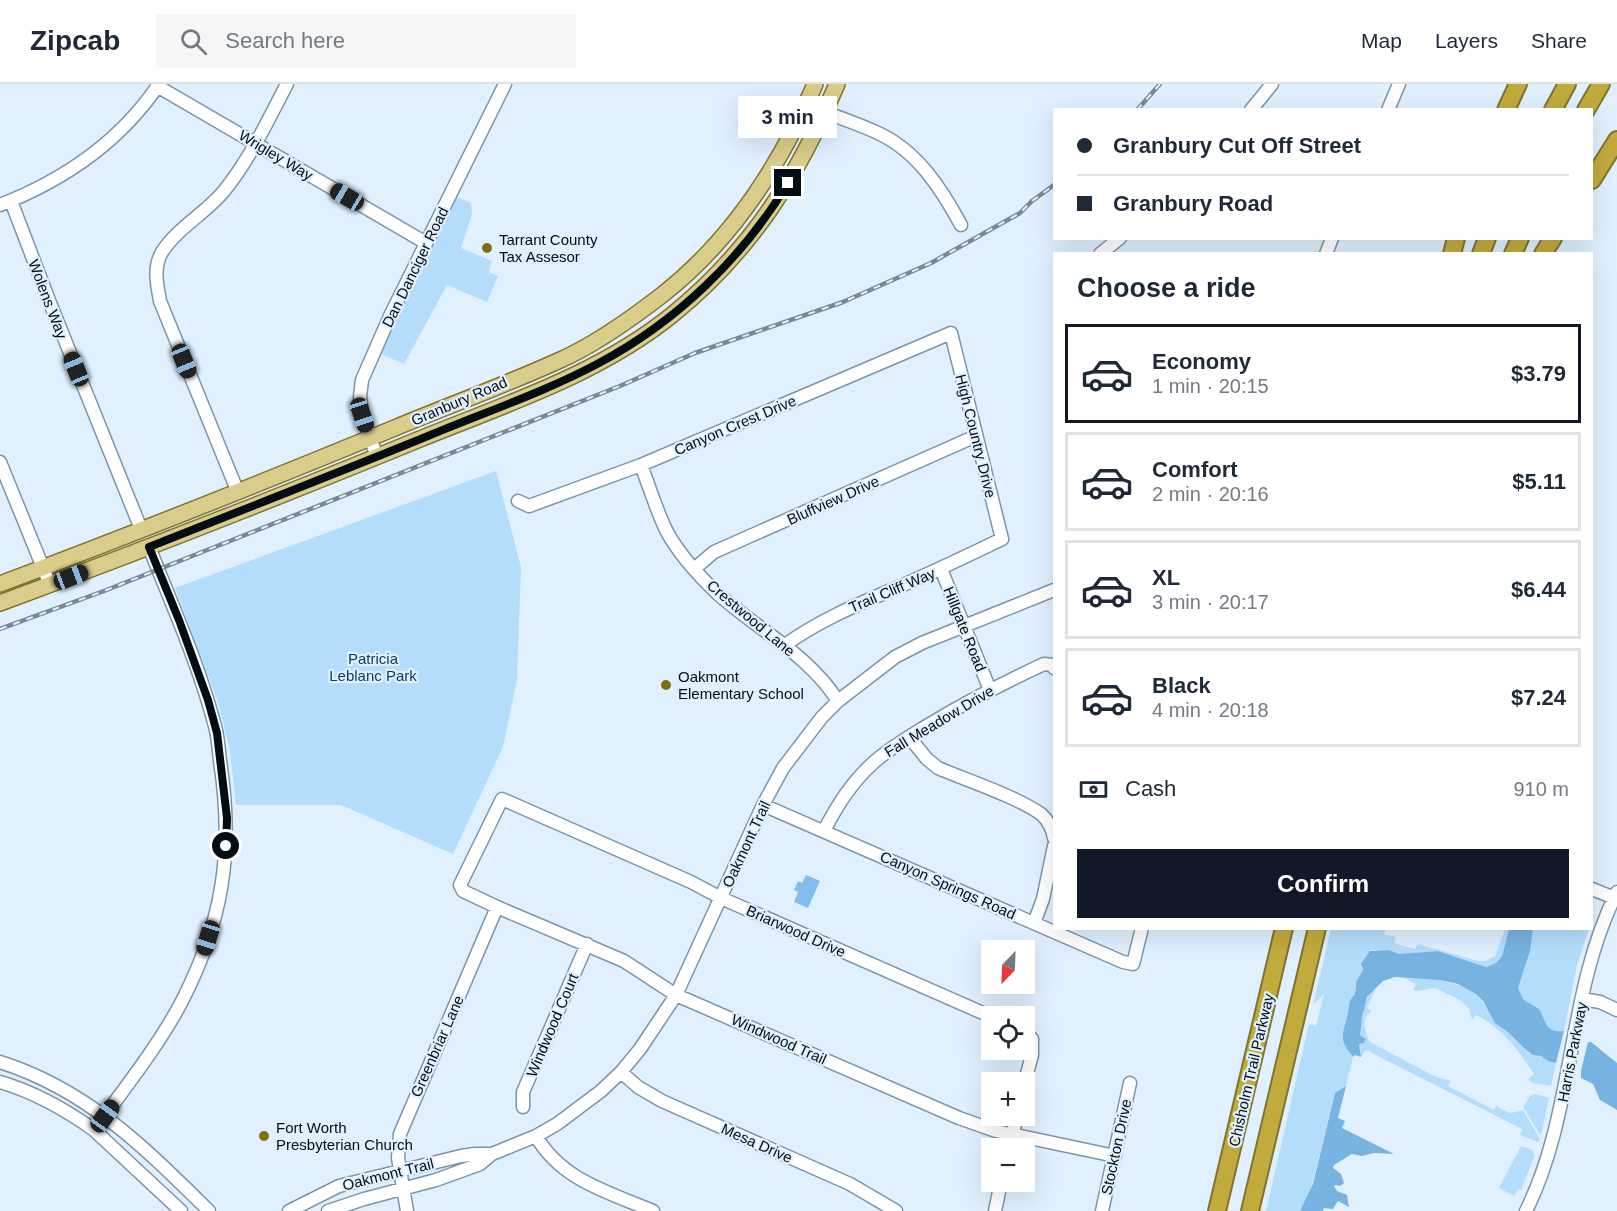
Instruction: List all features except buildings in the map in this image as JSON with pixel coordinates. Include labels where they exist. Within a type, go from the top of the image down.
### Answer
[{"type":"highway","points":[[1507,108],[1518,84]]},
{"type":"highway","points":[[1554,108],[1567,84]]},
{"type":"highway","points":[[1587,108],[1601,84]]},
{"type":"highway","points":[[1593,178],[1617,140]]},
{"type":"highway","name":"Chisholm Trail Parkway","points":[[1217,1211],[1284,930]]},
{"type":"highway","name":"Chisholm Trail Parkway","points":[[1250,1211],[1317,930]]},
{"type":"main road","name":"Granbury Road","points":[[0,584],[559,361],[637,314],[664,294],[705,256],[753,200],[780,154],[815,84]]},
{"type":"main road","name":"Granbury Road","points":[[0,603],[377,457],[568,378],[621,351],[694,296],[739,250],[776,203],[800,163],[837,84]]},
{"type":"main road","points":[[806,103],[825,112]]},
{"type":"main road","points":[[705,256],[720,271]]},
{"type":"main road","points":[[559,361],[568,378]]},
{"type":"main road","points":[[149,547],[147,541],[149,537],[177,515]]},
{"type":"main road","points":[[111,541],[132,539],[149,547]]},
{"type":"street","points":[[237,490],[160,301],[156,282],[158,262],[170,242],[213,204],[225,190],[256,143],[287,84]]},
{"type":"street","name":"Dan Danciger Road","points":[[377,457],[362,415],[360,397],[362,380],[390,316],[505,84]]},
{"type":"street","points":[[1253,108],[1272,84]]},
{"type":"street","points":[[1389,108],[1399,84]]},
{"type":"street","points":[[6,203],[64,176],[92,155],[116,136],[158,85]]},
{"type":"street","name":"Wrigley Way","points":[[158,85],[426,243]]},
{"type":"street","points":[[825,112],[879,134],[909,154],[943,192],[961,225]]},
{"type":"street","name":"Wolens Way","points":[[6,203],[50,303],[141,529]]},
{"type":"street","points":[[1102,252],[1118,240]]},
{"type":"street","name":"High Country Drive","points":[[951,333],[1002,539]]},
{"type":"street","name":"Canyon Crest Drive","points":[[518,501],[529,506],[641,465],[951,333]]},
{"type":"street","name":"Bluffview Drive","points":[[694,569],[714,552],[976,436]]},
{"type":"street","points":[[0,462],[50,585]]},
{"type":"street","name":"Crestwood Lane","points":[[641,465],[667,531],[694,569],[719,595],[785,645],[823,681],[838,701]]},
{"type":"street","name":"Trail Cliff Way","points":[[785,645],[826,619],[1002,539]]},
{"type":"street","points":[[94,1130],[169,1024],[181,1003],[203,955],[219,903],[226,846],[227,818],[217,733],[208,700],[179,620],[149,547]]},
{"type":"street","name":"Hillgate Road","points":[[941,568],[990,690]]},
{"type":"street","name":"Oakmont Trail","points":[[328,1211],[480,1164],[492,1154],[536,1136],[581,1107],[621,1072],[654,1031],[676,995],[763,805],[783,768],[804,738],[838,701],[895,657],[922,643],[1053,590]]},
{"type":"street","name":"Fall Meadow Drive","points":[[824,831],[840,802],[861,775],[885,753],[990,690],[1044,664],[1053,667]]},
{"type":"street","points":[[909,737],[927,759],[938,768],[1016,801],[1042,815],[1049,823],[1053,835]]},
{"type":"street","name":"Windwood Trail","points":[[502,799],[460,885],[463,891],[635,967],[676,995],[959,1118],[996,1131],[1115,1156]]},
{"type":"street","name":"Briarwood Drive","points":[[502,799],[981,1012]]},
{"type":"street","name":"Canyon Springs Road","points":[[763,805],[1124,962],[1133,964],[1142,930]]},
{"type":"street","points":[[1034,923],[1043,899],[1053,851]]},
{"type":"street","points":[[1593,889],[1616,897]]},
{"type":"street","name":"Harris Parkway","points":[[1526,1211],[1542,1175],[1554,1139],[1588,967],[1599,933],[1616,897]]},
{"type":"street","name":"Greenbriar Lane","points":[[407,1211],[398,1146],[405,1120],[497,907]]},
{"type":"street","name":"Windwood Court","points":[[523,1107],[523,1092],[587,944]]},
{"type":"street","points":[[1582,999],[1600,1002],[1617,1010]]},
{"type":"street","points":[[0,1062],[61,1087],[105,1116],[132,1138],[209,1211]]},
{"type":"street","name":"Mesa Drive","points":[[621,1072],[638,1087],[662,1101],[850,1184],[896,1211]]},
{"type":"street","points":[[0,1082],[50,1103],[94,1130],[181,1211]]},
{"type":"street","name":"Stockton Drive","points":[[1102,1211],[1130,1083]]},
{"type":"street","points":[[1011,1138],[1014,1126]]},
{"type":"street","points":[[536,1136],[552,1159],[573,1176],[653,1211]]},
{"type":"street","name":"Oakmont Trail","points":[[289,1211],[339,1186],[461,1156],[492,1154]]},
{"type":"street","points":[[995,1211],[999,1192]]},
{"type":"green space","points":[[450,194],[471,203],[472,214],[461,248],[492,261],[490,273],[498,276],[487,302],[447,285],[404,364],[374,351]]},
{"type":"green space","name":"Patricia Leblanc Park","points":[[496,471],[521,567],[517,680],[503,747],[453,854],[341,805],[236,805],[230,751],[218,702],[175,588]]},
{"type":"green space","points":[[1331,930],[1386,930],[1384,934],[1396,937],[1394,943],[1415,949],[1418,944],[1478,961],[1486,961],[1495,956],[1505,930],[1509,930],[1502,956],[1496,963],[1486,967],[1438,951],[1399,954],[1389,950],[1371,950],[1361,966],[1363,970],[1355,985],[1355,994],[1350,1002],[1344,1029],[1346,1047],[1353,1058],[1346,1086],[1335,1093],[1310,1193],[1300,1211],[1266,1211],[1309,1024],[1316,1026],[1324,994],[1313,1005]]},
{"type":"green space","points":[[1533,930],[1589,930],[1577,965],[1564,1031],[1554,1030],[1547,1026],[1539,1009],[1523,999],[1518,988],[1530,951]]},
{"type":"green space","points":[[1404,978],[1440,980],[1465,987],[1476,994],[1502,1028],[1524,1048],[1533,1055],[1556,1063],[1551,1086],[1532,1083],[1528,1079],[1534,1074],[1509,1040],[1486,1020],[1476,1015],[1472,1020],[1469,1009],[1462,1001],[1435,988],[1413,990],[1416,984]]},
{"type":"green space","points":[[1375,990],[1367,1008],[1372,1011],[1365,1021],[1365,1030],[1370,1042],[1434,1076],[1451,1081],[1448,1086],[1494,1110],[1497,1105],[1511,1113],[1523,1110],[1540,1139],[1538,1142],[1520,1135],[1522,1129],[1366,1050],[1361,1057],[1359,1044],[1364,1043],[1366,1039],[1359,1034],[1362,1016],[1367,998]]},
{"type":"green space","points":[[1535,1094],[1549,1098],[1541,1136],[1523,1107],[1530,1096]]},
{"type":"green space","points":[[1521,1146],[1532,1150],[1535,1155],[1521,1190],[1518,1189],[1514,1196],[1499,1188]]},
{"type":"shaded area","points":[[806,875],[820,881],[808,908],[794,902],[798,892],[794,890],[798,881],[802,883]]},
{"type":"shaded area","points":[[1509,930],[1533,930],[1530,951],[1518,988],[1523,999],[1539,1009],[1550,1028],[1564,1031],[1556,1063],[1533,1055],[1495,1023],[1483,1001],[1476,994],[1458,984],[1440,980],[1395,977],[1383,981],[1367,997],[1360,1035],[1366,1039],[1364,1043],[1359,1044],[1361,1057],[1355,1055],[1353,1057],[1345,1046],[1343,1034],[1350,1003],[1355,994],[1356,982],[1363,970],[1361,964],[1370,951],[1389,950],[1399,954],[1438,951],[1486,967],[1496,963],[1502,956]]},
{"type":"shaded area","points":[[1588,1042],[1617,1063],[1617,1110],[1600,1100],[1593,1084],[1581,1078]]},
{"type":"shaded area","points":[[1346,1086],[1338,1118],[1345,1121],[1342,1128],[1394,1154],[1374,1153],[1362,1156],[1352,1154],[1334,1165],[1333,1168],[1341,1174],[1344,1183],[1334,1186],[1337,1191],[1347,1195],[1349,1207],[1338,1201],[1333,1209],[1300,1211],[1313,1184],[1335,1093]]},
{"type":"railway","points":[[1139,108],[1160,84]]},
{"type":"railway","points":[[0,629],[104,591],[620,386],[695,353],[843,302],[931,263],[1020,213],[1053,186]]},
{"type":"place","name":"Tarrant County Tax Assesor","points":[[487,248]]},
{"type":"place","name":"Oakmont Elementary School","points":[[666,685]]},
{"type":"place","name":"Fort Worth Presbyterian Church","points":[[264,1136]]},
{"type":"route","points":[[226,846],[227,818],[224,780],[217,733],[208,700],[179,620],[149,547],[377,457],[597,364],[634,342],[671,316],[694,296],[739,250],[776,203],[788,183]]}]
